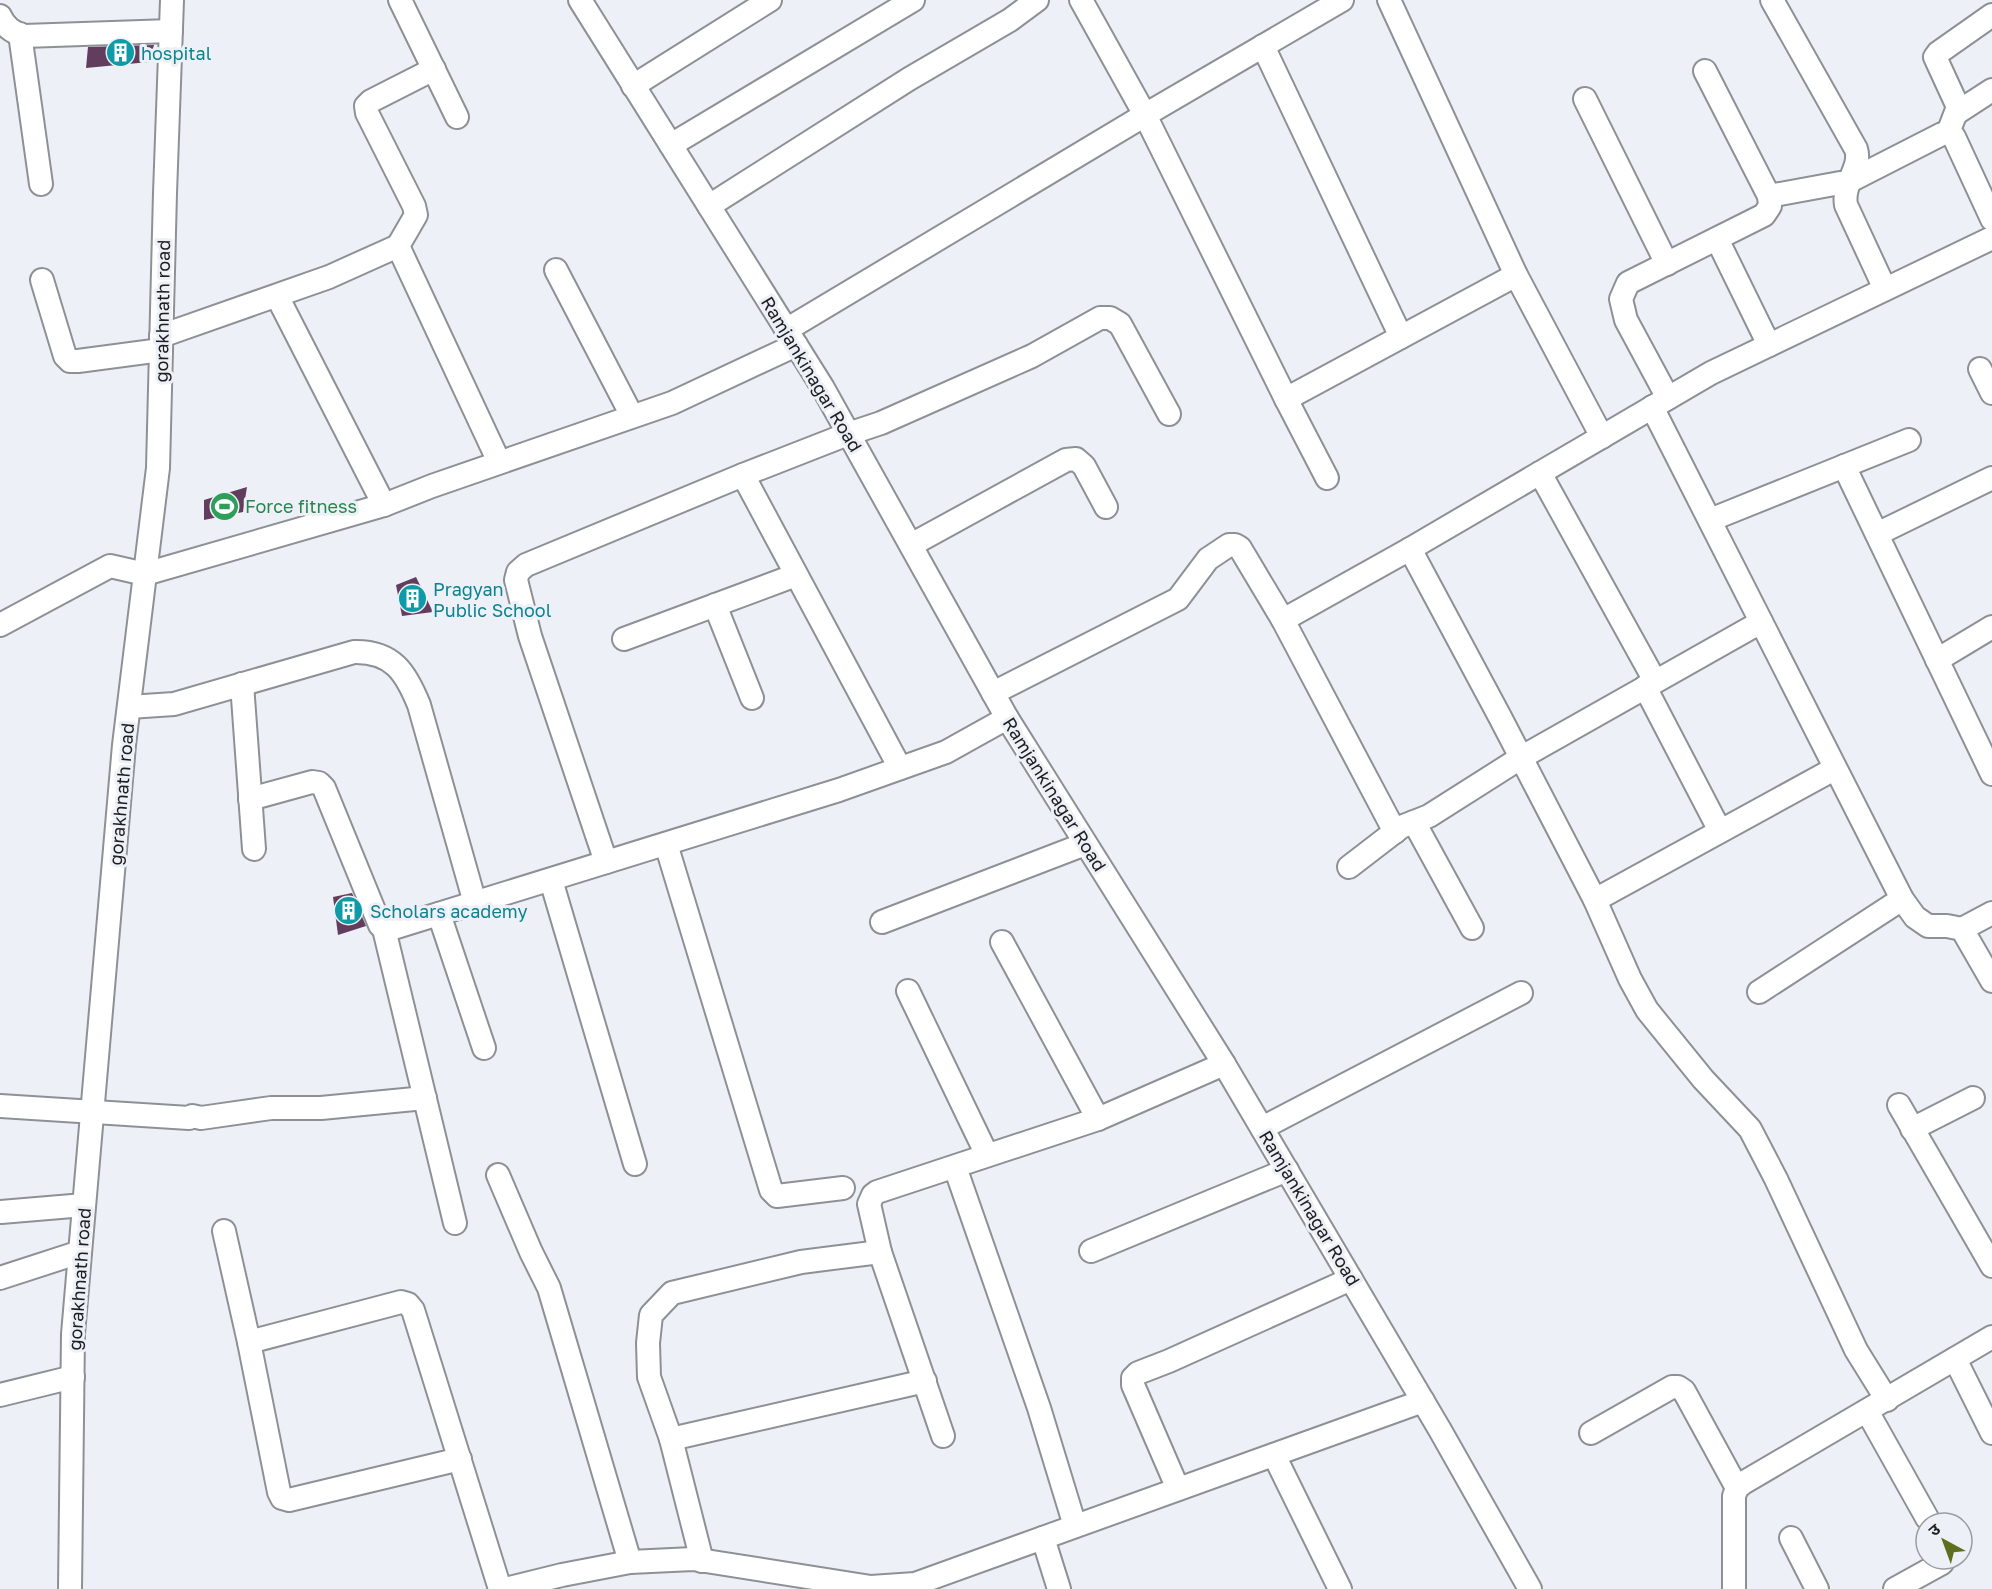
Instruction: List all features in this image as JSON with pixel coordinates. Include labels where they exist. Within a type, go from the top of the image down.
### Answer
[{"type":"street","name":"gorakhnath road","points":[[70,1589],[73,1334],[129,707],[158,468],[172,0]]},
{"type":"street","points":[[400,0],[457,117]]},
{"type":"street","name":"Ramjankinagar Road","points":[[580,0],[791,338],[848,434],[1007,718],[1224,1064],[1423,1401],[1530,1589]]},
{"type":"street","points":[[633,86],[770,0]]},
{"type":"street","points":[[671,145],[913,0]]},
{"type":"street","points":[[709,206],[909,79],[1010,20],[1037,0]]},
{"type":"street","points":[[1081,0],[1145,115],[1327,478]]},
{"type":"street","points":[[0,626],[110,566],[145,574],[384,505],[499,462],[672,403],[791,338],[1145,115],[1342,0]]},
{"type":"street","points":[[1389,0],[1516,275],[1602,437]]},
{"type":"street","points":[[1772,0],[1856,149],[1858,157],[1844,183],[1844,196],[1846,205],[1885,289]]},
{"type":"street","points":[[1948,133],[1958,112],[1957,102],[1935,57],[1992,15]]},
{"type":"street","points":[[0,16],[5,26],[20,34],[171,32]]},
{"type":"street","points":[[20,34],[41,184]]},
{"type":"street","points":[[1263,46],[1401,337]]},
{"type":"street","points":[[42,280],[65,356],[70,361],[78,361],[161,343],[329,277],[398,246],[416,214],[367,113],[366,105],[371,100],[434,69]]},
{"type":"street","points":[[1705,71],[1769,196],[1770,206],[1764,215],[1628,283],[1621,299],[1626,321],[1710,520],[1834,769],[1902,899],[1915,917],[1928,926],[1962,929],[1992,913]]},
{"type":"street","points":[[1958,112],[1992,90]]},
{"type":"street","points":[[1585,99],[1666,264]]},
{"type":"street","points":[[1769,196],[1844,183],[1948,133],[1954,137],[1992,219]]},
{"type":"street","points":[[1717,238],[1769,345]]},
{"type":"street","points":[[1282,620],[1410,549],[1711,373],[1992,238]]},
{"type":"street","points":[[398,246],[499,462]]},
{"type":"street","points":[[556,270],[632,416]]},
{"type":"street","points":[[1286,399],[1516,275]]},
{"type":"street","points":[[277,296],[384,505]]},
{"type":"street","points":[[606,862],[530,636],[516,580],[518,572],[526,565],[743,475],[881,423],[1032,356],[1100,318],[1110,318],[1120,324],[1169,414]]},
{"type":"street","points":[[1980,369],[1992,393]]},
{"type":"street","points":[[1710,520],[1909,440]]},
{"type":"street","points":[[911,545],[1066,460],[1076,459],[1083,466],[1106,507]]},
{"type":"street","points":[[1844,466],[1992,774]]},
{"type":"street","points":[[1540,473],[1650,684],[1720,831]]},
{"type":"street","points":[[743,475],[900,768]]},
{"type":"street","points":[[1876,534],[1992,477]]},
{"type":"street","points":[[993,693],[1178,599],[1208,559],[1229,545],[1235,545],[1240,548],[1404,827],[1472,928]]},
{"type":"street","points":[[1410,549],[1595,900],[1629,979],[1647,1010],[1703,1079],[1750,1129],[1776,1179],[1856,1350],[1887,1400]]},
{"type":"street","points":[[624,639],[796,575]]},
{"type":"street","points":[[715,605],[752,699]]},
{"type":"street","points":[[1349,867],[1404,827],[1429,816],[1522,758],[1761,622]]},
{"type":"street","points":[[1937,660],[1992,627]]},
{"type":"street","points":[[129,707],[174,704],[354,652],[374,652],[390,660],[410,684],[420,705],[475,903]]},
{"type":"street","points":[[242,684],[254,849]]},
{"type":"street","points":[[384,929],[551,880],[839,790],[946,752],[1007,718]]},
{"type":"street","points":[[1595,900],[1834,769]]},
{"type":"street","points":[[250,799],[312,782],[319,783],[324,788],[384,929],[454,1223]]},
{"type":"street","points":[[666,844],[771,1190],[777,1196],[843,1188]]},
{"type":"street","points":[[882,922],[1085,844]]},
{"type":"street","points":[[551,880],[635,1164]]},
{"type":"street","points":[[1759,992],[1902,899]]},
{"type":"street","points":[[439,914],[484,1048]]},
{"type":"street","points":[[1962,929],[1992,981]]},
{"type":"street","points":[[1002,942],[1098,1119]]},
{"type":"street","points":[[908,991],[987,1155]]},
{"type":"street","points":[[1262,1128],[1521,993]]},
{"type":"street","points":[[943,1437],[880,1252],[869,1204],[873,1195],[1098,1119],[1224,1064]]},
{"type":"street","points":[[0,1106],[201,1118],[272,1108],[321,1108],[425,1098]]},
{"type":"street","points":[[1912,1129],[1973,1098]]},
{"type":"street","points":[[1899,1105],[1992,1266]]},
{"type":"street","points":[[955,1167],[1039,1408],[1075,1526]]},
{"type":"street","points":[[1091,1251],[1287,1170]]},
{"type":"street","points":[[498,1175],[549,1288],[630,1562]]},
{"type":"street","points":[[1,1212],[84,1205]]},
{"type":"street","points":[[224,1231],[282,1498],[289,1500],[460,1459]]},
{"type":"street","points":[[0,1278],[80,1252]]},
{"type":"street","points":[[702,1561],[670,1439],[650,1377],[648,1343],[651,1315],[672,1293],[801,1262],[880,1252]]},
{"type":"street","points":[[1178,1489],[1133,1385],[1133,1378],[1138,1373],[1351,1279]]},
{"type":"street","points":[[249,1342],[401,1302],[408,1304],[413,1310],[500,1589]]},
{"type":"street","points":[[1734,1588],[1734,1496],[1737,1488],[1992,1337]]},
{"type":"street","points":[[1955,1359],[1992,1432]]},
{"type":"street","points":[[0,1395],[73,1377]]},
{"type":"street","points":[[670,1439],[925,1381]]},
{"type":"street","points":[[1591,1433],[1672,1387],[1678,1387],[1684,1391],[1737,1488]]},
{"type":"street","points":[[506,1589],[630,1562],[693,1559],[871,1587],[916,1586],[1075,1526],[1423,1401]]},
{"type":"street","points":[[1867,1412],[1923,1511]]},
{"type":"street","points":[[1274,1455],[1340,1589]]},
{"type":"street","points":[[1043,1538],[1059,1589]]},
{"type":"street","points":[[1791,1538],[1817,1589]]},
{"type":"street","points":[[1895,1589],[1928,1571]]},
{"type":"building","name":"hospital","points":[[154,45],[149,62],[86,68],[88,47]]},
{"type":"building","name":"Force fitness","points":[[247,487],[243,512],[204,520],[204,500]]},
{"type":"building","name":"Pragyan Public School","points":[[416,577],[433,612],[402,616],[396,585]]},
{"type":"building","name":"Scholars academy","points":[[352,893],[366,926],[338,935],[333,897]]},
{"type":"place","name":"hospital","points":[[120,53]]},
{"type":"place","name":"Force fitness","points":[[224,506]]},
{"type":"place","name":"Pragyan Public School","points":[[412,599]]},
{"type":"place","name":"Scholars academy","points":[[349,911]]}]
